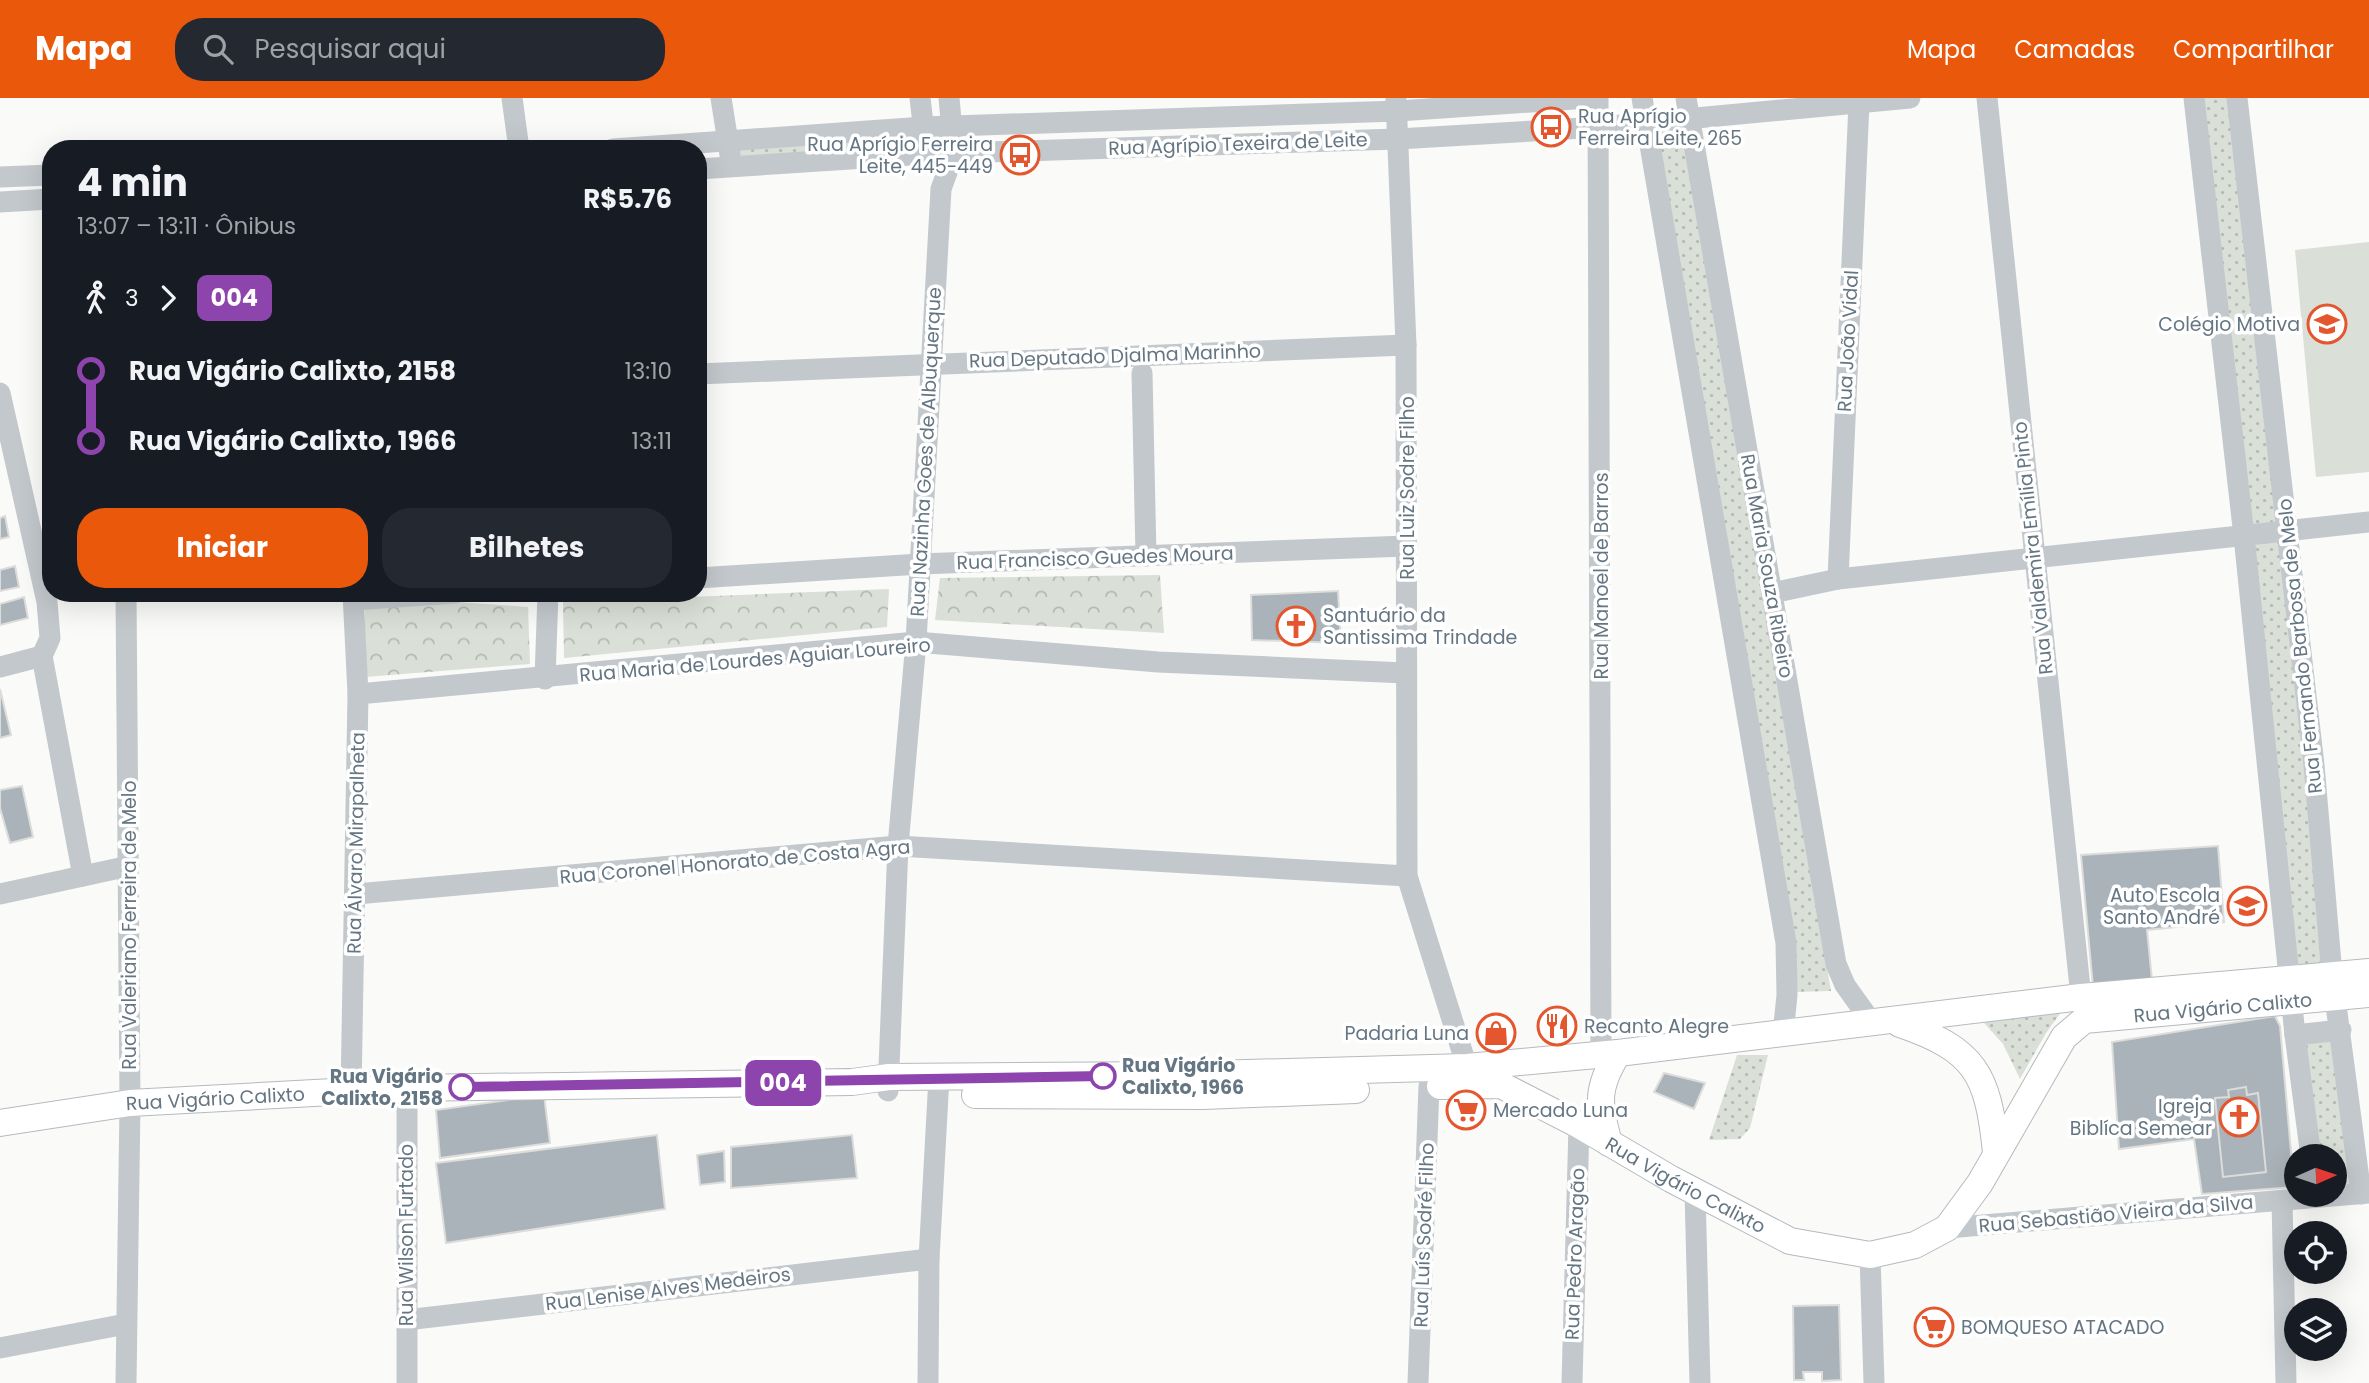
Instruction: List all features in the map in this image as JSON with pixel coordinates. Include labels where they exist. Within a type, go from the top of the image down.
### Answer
[{"type":"main road","name":"Rua Vigário Calixto","points":[[938,1086],[1467,1067],[1610,1054],[2081,998],[2335,986],[2369,972]]},
{"type":"main road","name":"Rua Vigário Calixto","points":[[2335,986],[2369,994]]},
{"type":"main road","name":"Rua Vigário Calixto","points":[[0,1122],[130,1103],[407,1088],[852,1082],[1202,1096],[1501,1085],[1790,1241],[1870,1255],[1915,1245],[1947,1228],[1980,1183],[2064,1037],[2084,1020],[2290,990]]},
{"type":"main road","points":[[1883,1023],[1935,1036],[1968,1061],[1980,1076],[1992,1113],[1996,1152]]},
{"type":"main road","points":[[1609,1143],[1600,1095],[1610,1054]]},
{"type":"street","points":[[512,98],[518,140]]},
{"type":"street","points":[[721,98],[731,167]]},
{"type":"street","name":"Rua Nazinha Goes de Albuquerque","points":[[920,98],[927,154],[941,189]]},
{"type":"street","points":[[949,98],[954,153]]},
{"type":"street","name":"Rua Agrípio Texeira de Leite","points":[[707,142],[953,127],[1184,108],[1589,98]]},
{"type":"street","name":"Rua Manoel de Barros","points":[[1598,98],[1610,1054]]},
{"type":"street","points":[[1642,98],[1786,943],[1787,995],[1783,1034]]},
{"type":"street","name":"Rua Agrípio Texeira de Leite","points":[[707,169],[927,154],[1398,139],[1646,124],[1688,108],[1778,110],[1910,98]]},
{"type":"street","name":"Rua Valdemira Emília Pinto","points":[[1987,98],[2081,998]]},
{"type":"street","points":[[2194,98],[2244,536],[2290,990],[2309,1144]]},
{"type":"street","name":"Rua Fernando Barbosa de Melo","points":[[2237,98],[2314,765],[2335,986],[2365,1194]]},
{"type":"street","name":"Rua João Vidal","points":[[1838,579],[1859,103]]},
{"type":"street","name":"Rua Luiz Sodre Filho","points":[[1397,104],[1406,345],[1407,876],[1467,1067]]},
{"type":"street","points":[[1184,108],[1188,146]]},
{"type":"street","name":"Rua Maria Souza Ribeiro","points":[[1688,108],[1836,964],[1845,985],[1883,1023]]},
{"type":"street","name":"Rua Nazinha Goes de Albuquerque","points":[[888,1084],[898,846],[916,642],[941,189],[954,153]]},
{"type":"street","points":[[0,177],[42,175]]},
{"type":"street","points":[[0,202],[42,200]]},
{"type":"street","name":"Rua Deputado Djalma Marinho","points":[[707,374],[1406,345]]},
{"type":"street","points":[[1142,373],[1146,555]]},
{"type":"street","points":[[0,393],[42,582]]},
{"type":"street","points":[[1772,593],[1838,579],[2369,522]]},
{"type":"street","name":"Rua Francisco Guedes Moura","points":[[707,577],[920,564],[1407,546]]},
{"type":"street","points":[[46,602],[50,638],[42,656],[83,876]]},
{"type":"street","name":"Rua Valeriano Ferreira de Melo","points":[[126,602],[130,1103],[126,1383]]},
{"type":"street","name":"Rua Álvaro Mirapalheta","points":[[351,1092],[358,694],[353,602]]},
{"type":"street","points":[[545,679],[548,602]]},
{"type":"street","name":"Rua Maria de Lourdes Aguiar Loureiro","points":[[358,694],[545,679],[916,642],[1158,662],[1405,673]]},
{"type":"street","points":[[0,667],[42,656]]},
{"type":"street","name":"Rua Coronel Honorato de Costa Agra","points":[[356,894],[898,846],[1407,876]]},
{"type":"street","points":[[0,894],[129,866]]},
{"type":"street","points":[[2295,1035],[2341,1030]]},
{"type":"street","points":[[929,1383],[929,1259],[938,1086]]},
{"type":"street","name":"Rua Luís Sodré Filho","points":[[1418,1383],[1429,1086]]},
{"type":"street","name":"Rua Wilson Furtado","points":[[407,1088],[407,1383]]},
{"type":"street","name":"Rua Pedro Aragão","points":[[1572,1383],[1579,1125]]},
{"type":"street","points":[[1695,1192],[1700,1383]]},
{"type":"street","name":"Rua Sebastião Vieira da Silva","points":[[2347,1195],[2365,1194]]},
{"type":"street","points":[[2281,1201],[2286,1383]]},
{"type":"street","name":"Rua Sebastião Vieira da Silva","points":[[1947,1228],[2284,1201]]},
{"type":"street","points":[[1870,1255],[1874,1383]]},
{"type":"street","name":"Rua Lenise Alves Medeiros","points":[[406,1320],[929,1259]]},
{"type":"street","points":[[0,1348],[127,1324]]},
{"type":"green space","points":[[2200,98],[2233,98],[2283,526],[2248,528]]},
{"type":"green space","points":[[1683,126],[1831,991],[1793,992],[1655,132]]},
{"type":"green space","points":[[919,133],[921,151],[737,162],[733,144]]},
{"type":"green space","points":[[2369,242],[2369,472],[2316,477],[2295,250]]},
{"type":"green space","points":[[2285,534],[2326,965],[2293,967],[2250,542]]},
{"type":"green space","points":[[1160,575],[1164,633],[935,620],[940,578]]},
{"type":"green space","points":[[889,589],[887,627],[564,658],[563,602],[707,602],[707,596]]},
{"type":"green space","points":[[459,602],[528,607],[530,664],[365,677],[365,606]]},
{"type":"green space","points":[[2067,1004],[2046,1033],[2020,1079],[2003,1044],[1977,1015]]},
{"type":"green space","points":[[2336,1037],[2353,1190],[2347,1191],[2347,1144],[2314,1144],[2302,1041]]},
{"type":"green space","points":[[1737,1055],[1768,1055],[1750,1128],[1740,1139],[1709,1140]]},
{"type":"building","points":[[5,516],[9,537],[0,539],[0,518]]},
{"type":"building","points":[[15,566],[19,587],[0,591],[0,570]]},
{"type":"building","name":"Santuário da Santissima Trindade","points":[[1338,591],[1341,643],[1252,640],[1251,595]]},
{"type":"building","points":[[24,597],[28,618],[0,625],[0,604]]},
{"type":"building","points":[[0,689],[11,735],[0,738]]},
{"type":"building","points":[[22,786],[33,837],[10,843],[0,808],[0,790]]},
{"type":"building","points":[[2218,846],[2224,922],[2147,930],[2152,980],[2093,987],[2081,855]]},
{"type":"building","name":"Igreja Biblíca Semear","points":[[2275,1016],[2280,1026],[2290,1144],[2284,1144],[2284,1188],[2202,1194],[2194,1139],[2119,1149],[2112,1042]]},
{"type":"building","points":[[1664,1073],[1705,1083],[1694,1109],[1654,1092]]},
{"type":"building","name":"Igreja Biblíca Semear","points":[[2246,1087],[2247,1095],[2258,1093],[2266,1172],[2223,1177],[2215,1098],[2229,1097],[2228,1090]]},
{"type":"building","points":[[544,1095],[550,1143],[440,1158],[436,1110]]},
{"type":"building","points":[[657,1135],[665,1209],[446,1243],[436,1163]]},
{"type":"building","points":[[852,1135],[857,1178],[731,1188],[731,1147]]},
{"type":"building","points":[[724,1151],[725,1182],[700,1185],[697,1155]]},
{"type":"building","points":[[1839,1305],[1841,1380],[1822,1381],[1822,1372],[1803,1372],[1804,1380],[1794,1380],[1793,1306]]},
{"type":"bus line","name":"004","points":[[462,1087],[852,1082],[889,1077],[1103,1076]]},
{"type":"place","name":"Rua Aprígio Ferreira Leite, 265","points":[[1551,127]]},
{"type":"place","name":"Rua Aprígio Ferreira Leite, 445-449","points":[[1020,155]]},
{"type":"place","name":"Colégio Motiva","points":[[2327,324]]},
{"type":"place","name":"Santuário da Santissima Trindade","points":[[1296,626]]},
{"type":"place","name":"Auto Escola Santo André","points":[[2247,906]]},
{"type":"place","name":"Recanto Alegre","points":[[1557,1026]]},
{"type":"place","name":"Padaria Luna","points":[[1496,1033]]},
{"type":"place","name":"Rua Vigário Calixto, 1966","points":[[1103,1076]]},
{"type":"place","name":"Rua Vigário Calixto, 2158","points":[[462,1087]]},
{"type":"place","name":"Mercado Luna","points":[[1466,1110]]},
{"type":"place","name":"Igreja Biblíca Semear","points":[[2239,1117]]},
{"type":"place","name":"BOMQUESO ATACADO","points":[[1934,1327]]}]
